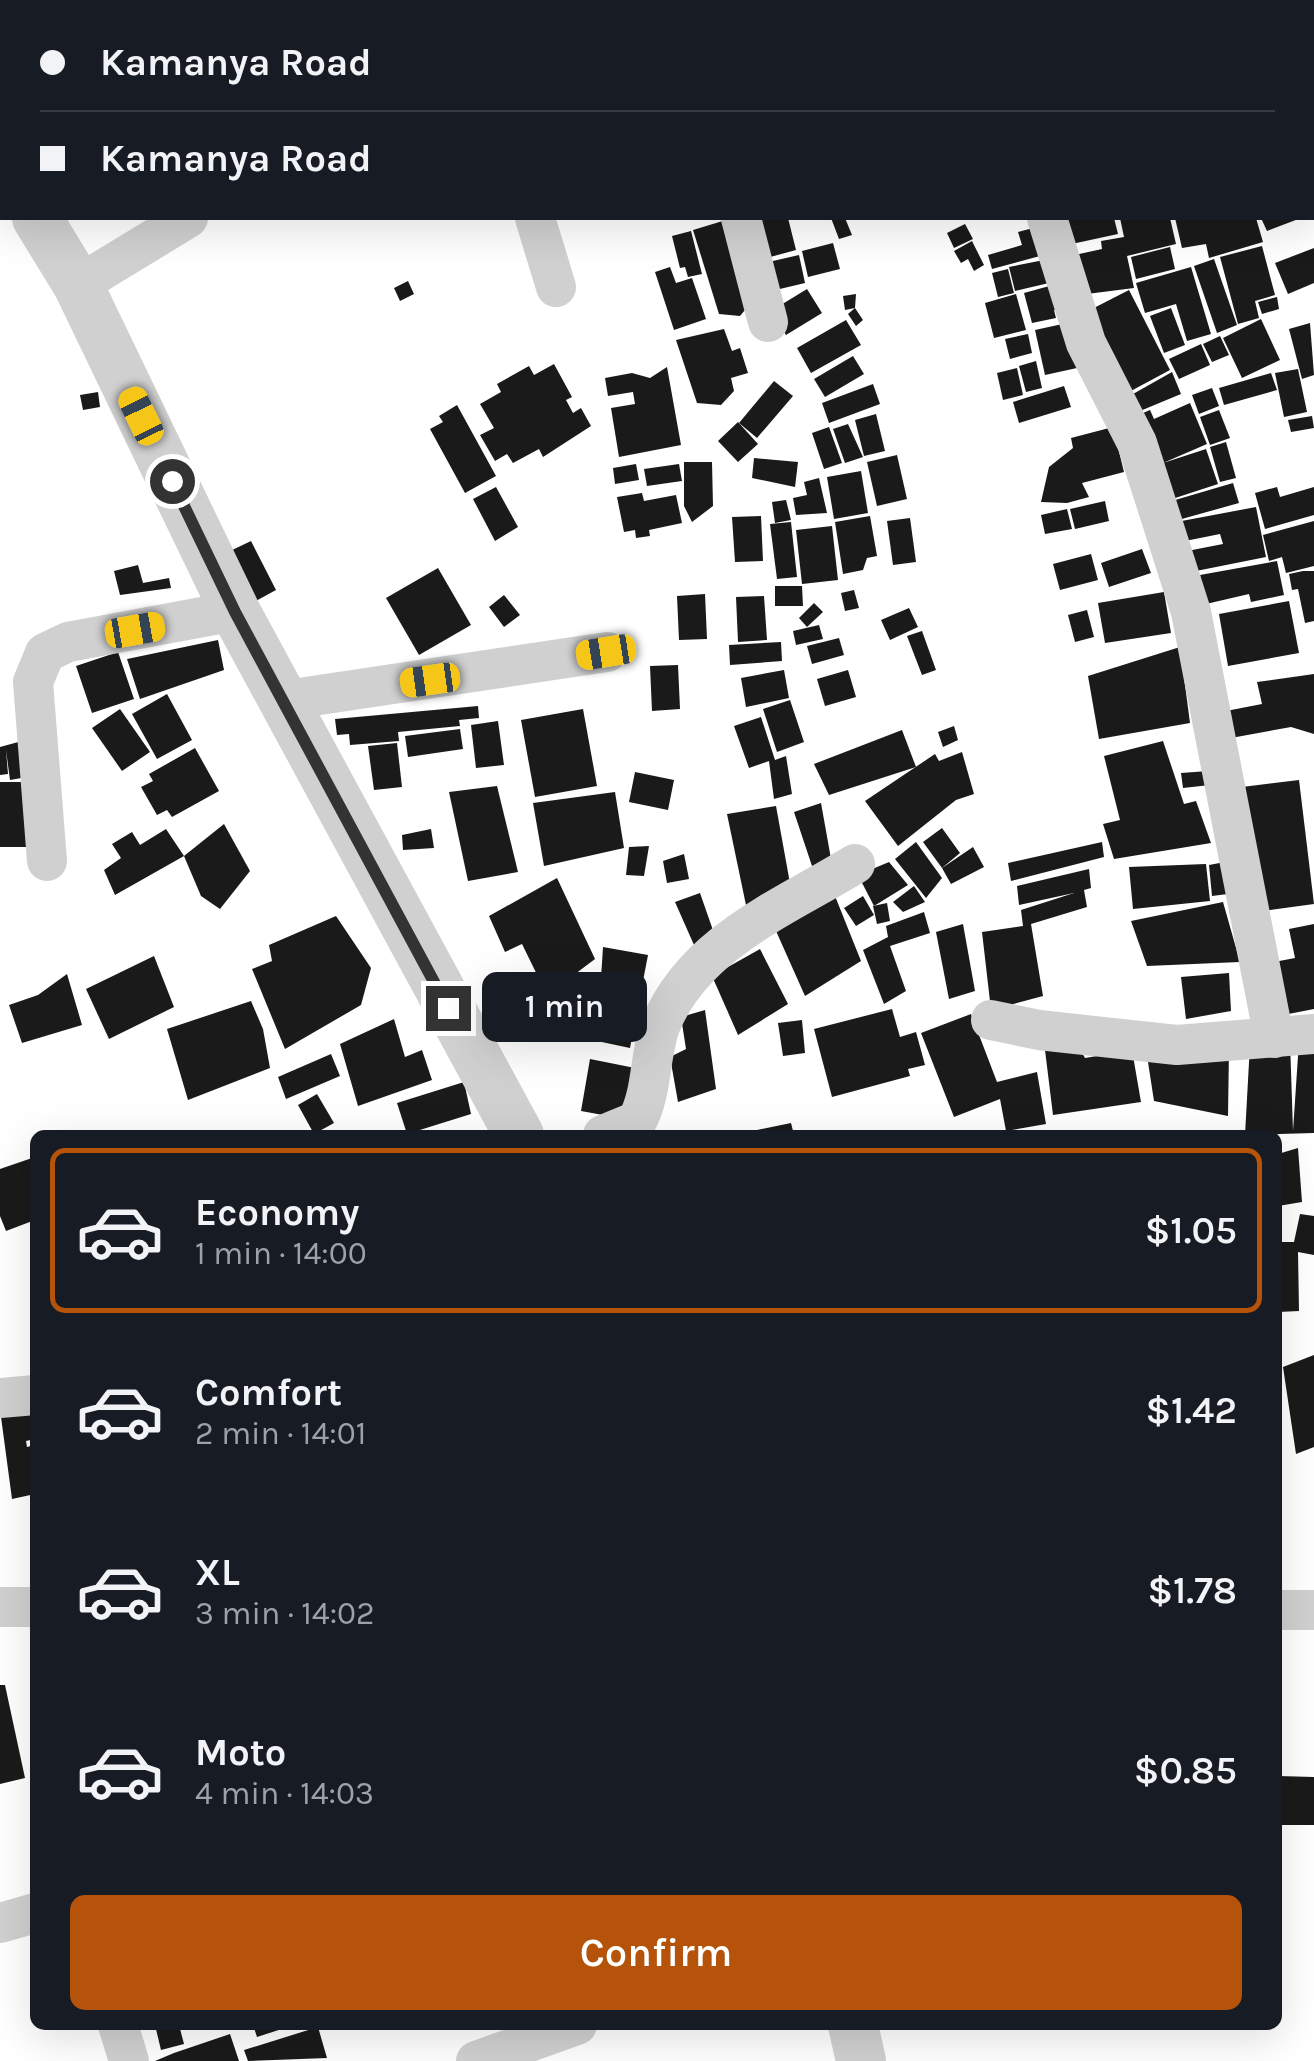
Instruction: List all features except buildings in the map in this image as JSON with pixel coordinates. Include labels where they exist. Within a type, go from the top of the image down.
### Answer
[{"type":"street","points":[[38,220],[78,286],[235,612],[515,1130]]},
{"type":"street","points":[[78,286],[185,220]]},
{"type":"street","points":[[536,220],[556,288]]},
{"type":"street","points":[[742,220],[768,322]]},
{"type":"street","points":[[1048,220],[1086,343],[1137,443],[1191,612],[1274,1038]]},
{"type":"street","points":[[47,861],[33,682],[45,653],[68,642],[235,612]]},
{"type":"street","points":[[286,700],[606,652]]},
{"type":"street","points":[[615,1130],[637,1120],[644,1110],[659,1028],[669,1007],[706,959],[753,922],[855,864]]},
{"type":"street","points":[[991,1020],[1056,1032],[1177,1045],[1314,1034]]},
{"type":"street","points":[[0,1398],[30,1395]]},
{"type":"street","points":[[0,1607],[30,1607]]},
{"type":"street","points":[[1282,1610],[1314,1610]]},
{"type":"street","points":[[0,1923],[30,1914]]},
{"type":"street","points":[[120,2030],[130,2061]]},
{"type":"street","points":[[476,2061],[563,2030]]},
{"type":"street","points":[[855,2030],[861,2061]]},
{"type":"route","points":[[172,481],[235,612],[286,700],[448,1008]]}]
